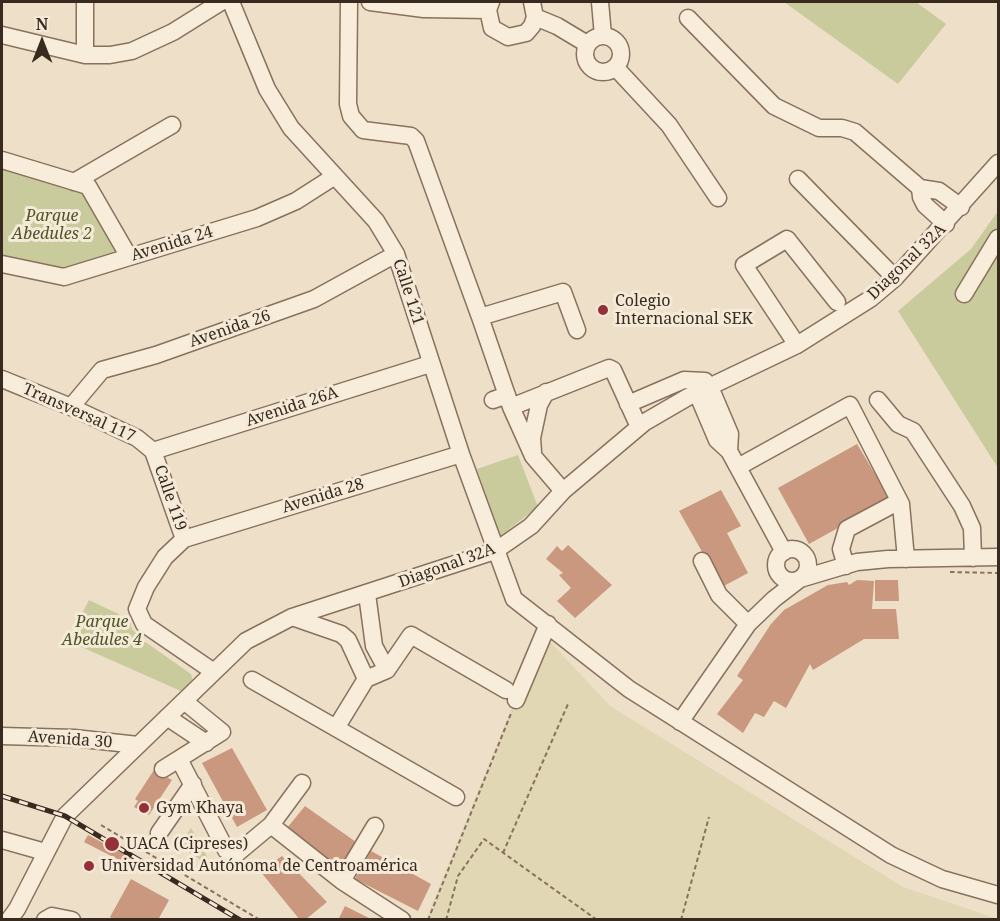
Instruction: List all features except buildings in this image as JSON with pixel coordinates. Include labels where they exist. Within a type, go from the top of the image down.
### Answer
[{"type":"street","points":[[85,2],[85,55]]},
{"type":"street","points":[[2,35],[85,55],[110,55],[132,51],[173,32],[221,2]]},
{"type":"street","name":"Calle 121","points":[[231,2],[267,89],[291,128],[376,221],[396,254],[430,364],[514,599],[628,689],[891,855],[942,879],[999,895]]},
{"type":"street","points":[[349,2],[348,105],[351,116],[363,130],[411,136],[416,141],[480,317],[504,401],[533,456],[563,491]]},
{"type":"street","points":[[600,2],[603,36]]},
{"type":"street","points":[[380,3],[424,9],[490,6],[492,28],[508,37],[526,33],[533,9],[587,44]]},
{"type":"street","points":[[688,18],[774,106],[819,128],[842,128],[855,132],[920,188],[939,191],[961,207]]},
{"type":"street","points":[[603,36],[617,42],[621,48],[620,62],[616,68],[605,73],[593,70],[584,56],[587,44],[603,36]]},
{"type":"street","points":[[616,68],[669,124],[718,198]]},
{"type":"street","points":[[81,184],[172,125]]},
{"type":"street","points":[[2,160],[81,184],[129,257]]},
{"type":"street","name":"Diagonal 32A","points":[[13,912],[65,816],[246,641],[292,617],[495,551],[531,526],[563,491],[639,427],[704,390],[797,345],[847,315],[895,278],[999,163]]},
{"type":"street","name":"Avenida 24","points":[[2,264],[63,277],[257,218],[297,201],[335,176]]},
{"type":"street","points":[[798,179],[895,278]]},
{"type":"street","points":[[920,188],[925,206],[946,224]]},
{"type":"street","points":[[797,345],[744,265],[787,238],[837,302]]},
{"type":"street","points":[[964,294],[999,238]]},
{"type":"street","name":"Avenida 26","points":[[71,407],[102,370],[156,355],[314,299],[396,254]]},
{"type":"street","points":[[480,317],[563,292],[577,330]]},
{"type":"street","name":"Avenida 26A","points":[[153,451],[430,364]]},
{"type":"street","points":[[504,401],[546,392],[609,368],[613,370],[639,427]]},
{"type":"street","name":"Transversal 117","points":[[2,379],[71,407],[137,438],[153,451]]},
{"type":"street","points":[[628,404],[684,380],[705,381],[704,390],[717,440],[729,452],[738,467],[784,552],[778,559],[779,573],[791,581],[857,562],[999,557]]},
{"type":"street","points":[[533,456],[532,438],[537,414],[546,392]]},
{"type":"street","points":[[878,400],[898,424],[913,431],[962,506],[972,528],[973,558]]},
{"type":"street","points":[[738,467],[850,405],[902,504],[906,559]]},
{"type":"street","name":"Calle 119","points":[[153,451],[184,539],[165,557],[146,587],[137,609],[144,624],[214,672]]},
{"type":"street","name":"Avenida 28","points":[[184,539],[461,454]]},
{"type":"street","points":[[846,566],[841,549],[847,529],[892,505],[902,504]]},
{"type":"street","points":[[702,561],[719,595],[748,624]]},
{"type":"street","points":[[680,722],[748,624],[774,599],[800,579]]},
{"type":"street","points":[[371,621],[386,597],[399,583]]},
{"type":"street","points":[[367,594],[374,646],[387,670]]},
{"type":"street","points":[[292,617],[341,634],[348,640],[366,679]]},
{"type":"street","points":[[336,728],[366,679],[387,670],[411,635],[511,695],[548,624]]},
{"type":"street","points":[[252,681],[456,797]]},
{"type":"street","points":[[163,769],[222,732],[184,701]]},
{"type":"street","points":[[167,717],[206,743]]},
{"type":"street","name":"Avenida 30","points":[[2,736],[74,738],[138,745]]},
{"type":"street","points":[[179,759],[230,854],[235,855],[271,825],[302,783]]},
{"type":"street","points":[[159,833],[193,784]]},
{"type":"street","points":[[271,825],[342,881],[402,920]]},
{"type":"street","points":[[342,881],[375,826]]},
{"type":"street","points":[[2,840],[45,852]]},
{"type":"street","points":[[13,912],[44,920],[52,916],[72,920]]},
{"type":"path","points":[[948,572],[999,573]]},
{"type":"path","points":[[428,920],[511,695]]},
{"type":"path","points":[[503,853],[568,704]]},
{"type":"path","points":[[681,920],[709,817]]},
{"type":"path","points":[[101,825],[260,920]]},
{"type":"path","points":[[446,920],[458,876],[484,839],[597,920]]},
{"type":"shaded area","points":[[542,633],[610,706],[903,887],[998,919],[426,920]]},
{"type":"green space","points":[[784,2],[916,2],[946,24],[898,84]]},
{"type":"green space","name":"Parque Abedules 2","points":[[2,160],[88,186],[129,257],[64,277],[2,262]]},
{"type":"green space","points":[[998,211],[998,468],[898,311],[971,249]]},
{"type":"green space","points":[[518,455],[538,507],[500,536],[477,469]]},
{"type":"green space","name":"Parque Abedules 4","points":[[89,600],[129,619],[132,629],[144,641],[191,674],[193,682],[183,692],[68,641]]},
{"type":"green space","points":[[191,828],[214,869],[180,846]]},
{"type":"railway","points":[[2,796],[65,816],[240,920]]},
{"type":"place","name":"Colegio Internacional SEK","points":[[603,310]]},
{"type":"place","name":"Gym Khaya","points":[[144,808]]},
{"type":"place","name":"UACA (Cipreses)","points":[[112,844]]},
{"type":"place","name":"Universidad Autónoma de Centroamérica","points":[[89,866]]}]
